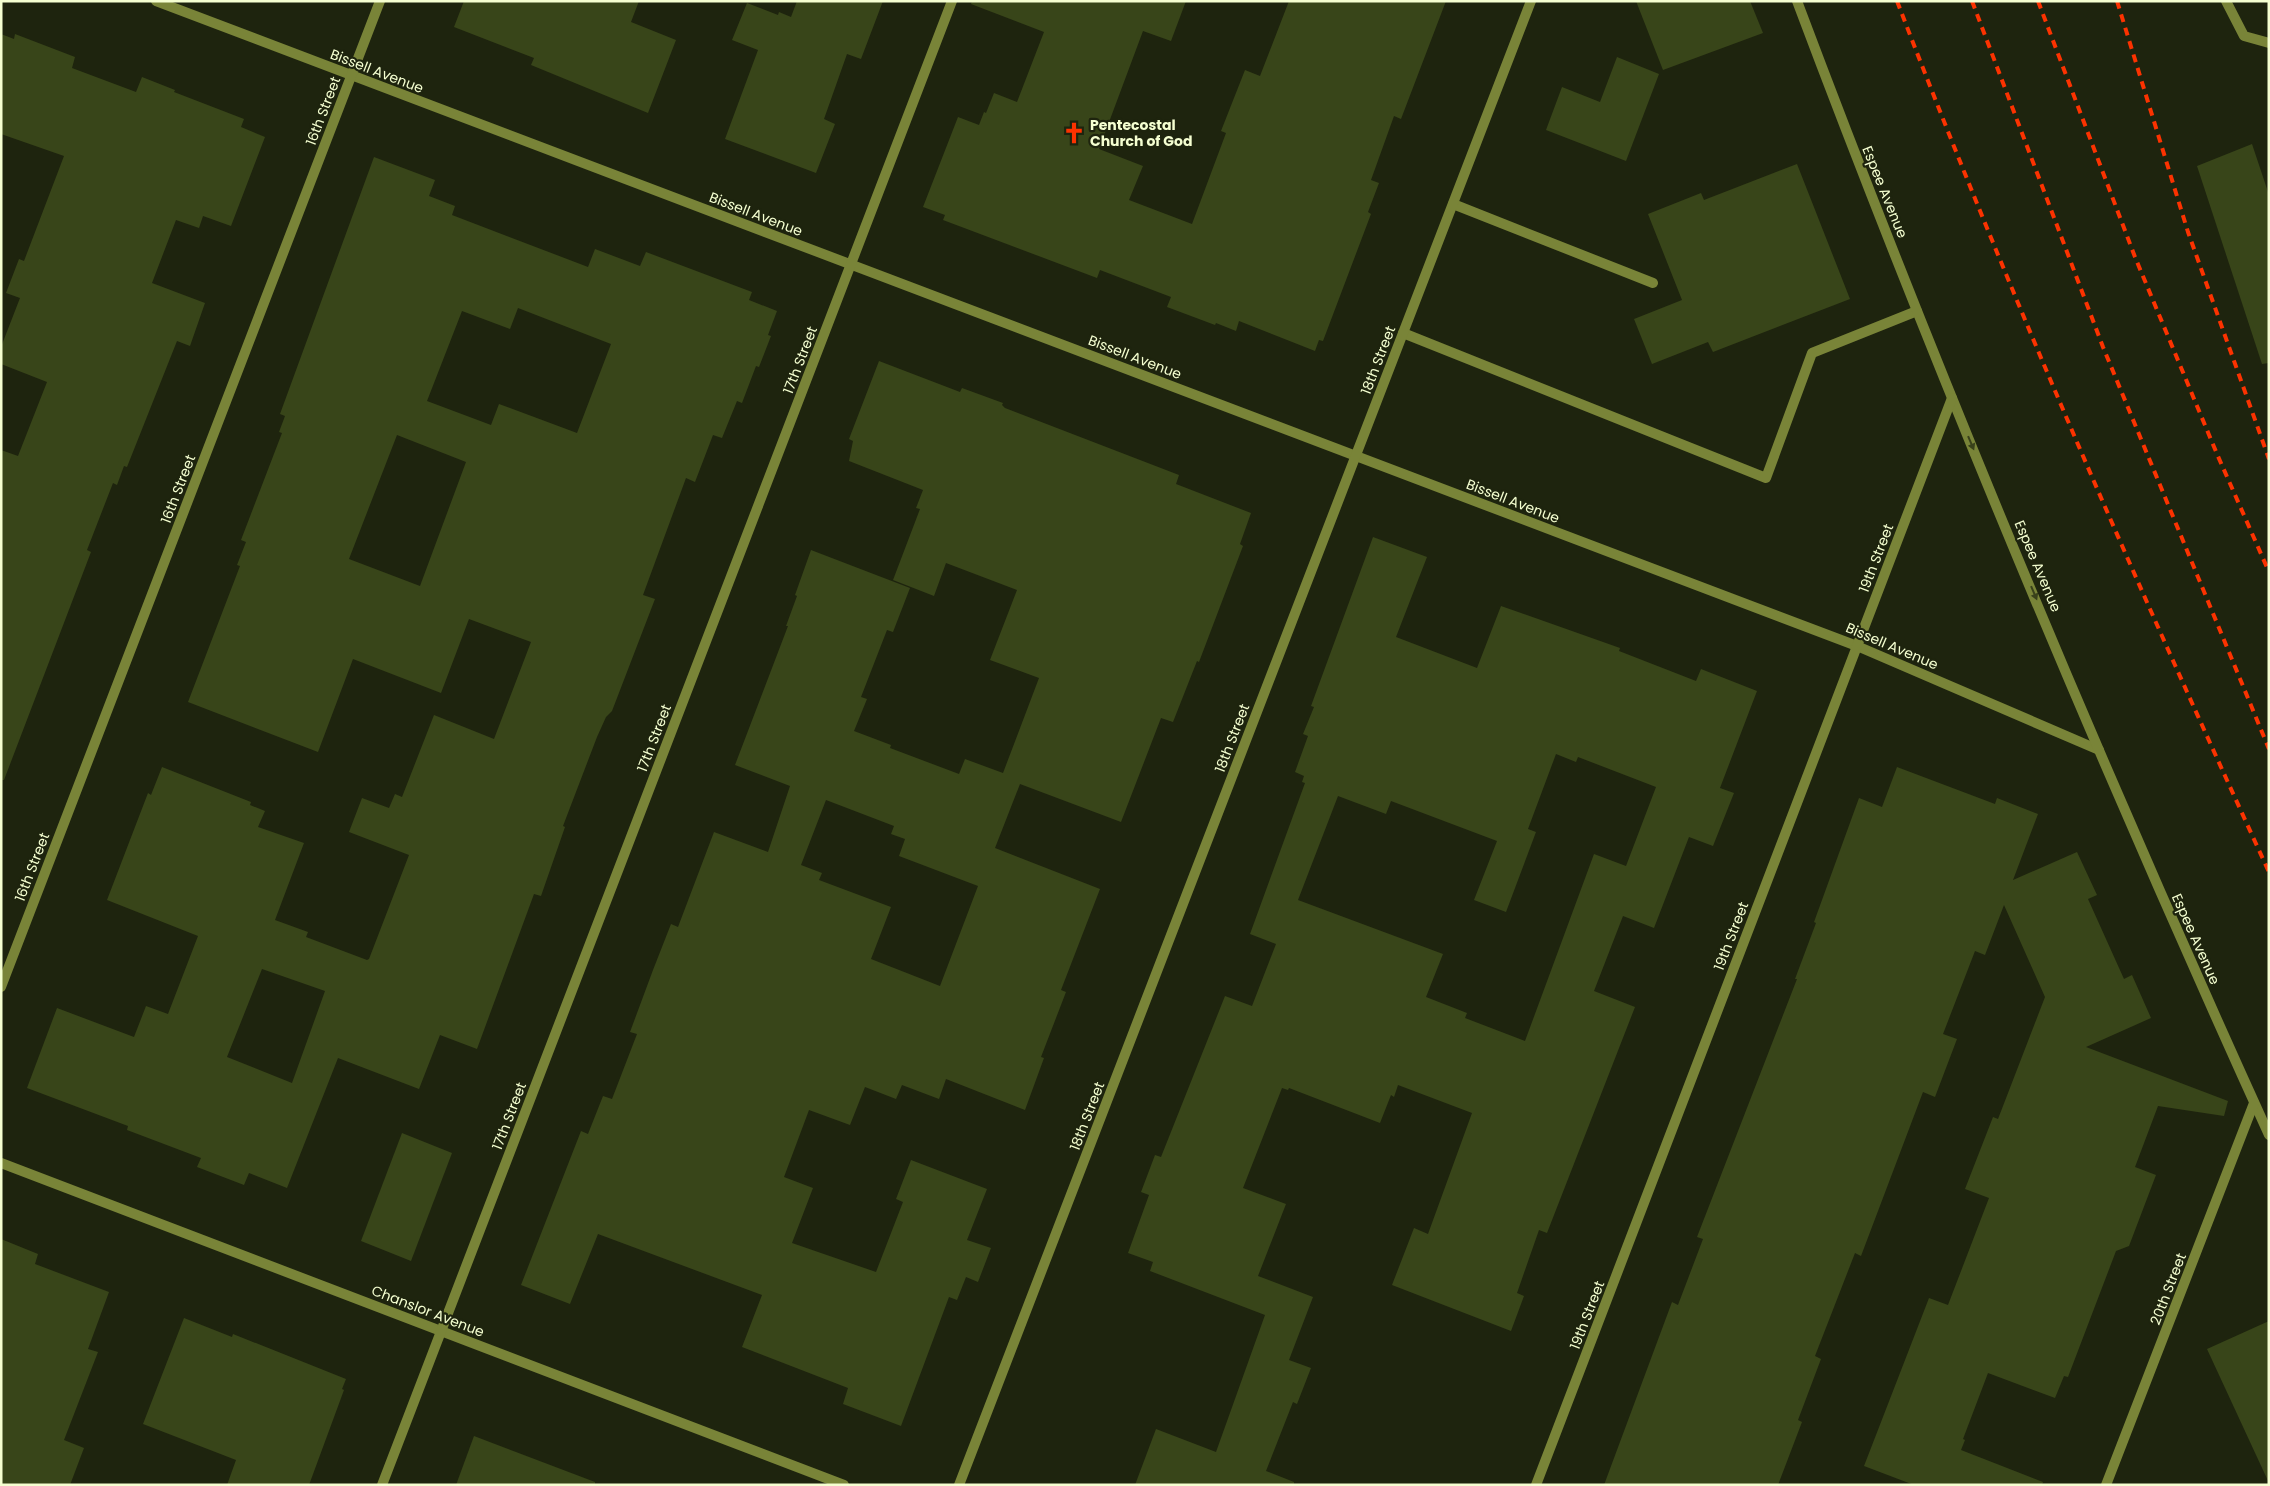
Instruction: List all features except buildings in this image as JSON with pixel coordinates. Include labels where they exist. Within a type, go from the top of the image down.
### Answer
[{"type":"street","name":"Bissell Avenue","points":[[156,1],[1857,646],[2099,750]]},
{"type":"street","name":"16th Street","points":[[1,987],[380,1]]},
{"type":"street","name":"17th Street","points":[[382,1485],[952,1]]},
{"type":"street","name":"18th Street","points":[[960,1485],[1531,1]]},
{"type":"street","name":"Espee Avenue","points":[[1797,1],[1952,398],[2099,750],[2269,1135]]},
{"type":"street","points":[[2226,1],[2244,36],[2269,43]]},
{"type":"street","points":[[1453,204],[1652,283]]},
{"type":"street","points":[[1403,333],[1766,478],[1812,354],[1917,311]]},
{"type":"street","name":"19th Street","points":[[1536,1485],[1952,398]]},
{"type":"street","name":"20th Street","points":[[2106,1485],[2254,1103]]},
{"type":"street","name":"Chanslor Avenue","points":[[1,1163],[844,1485]]},
{"type":"railway","points":[[1897,1],[1984,221],[2076,439],[2171,656],[2269,872]]},
{"type":"railway","points":[[1972,1],[2103,347],[2269,749]]},
{"type":"railway","points":[[2038,1],[2135,257],[2217,454],[2269,572]]},
{"type":"railway","points":[[2117,1],[2188,232],[2269,459]]},
{"type":"place","name":"Pentecostal Church of God","points":[[1074,133]]}]
